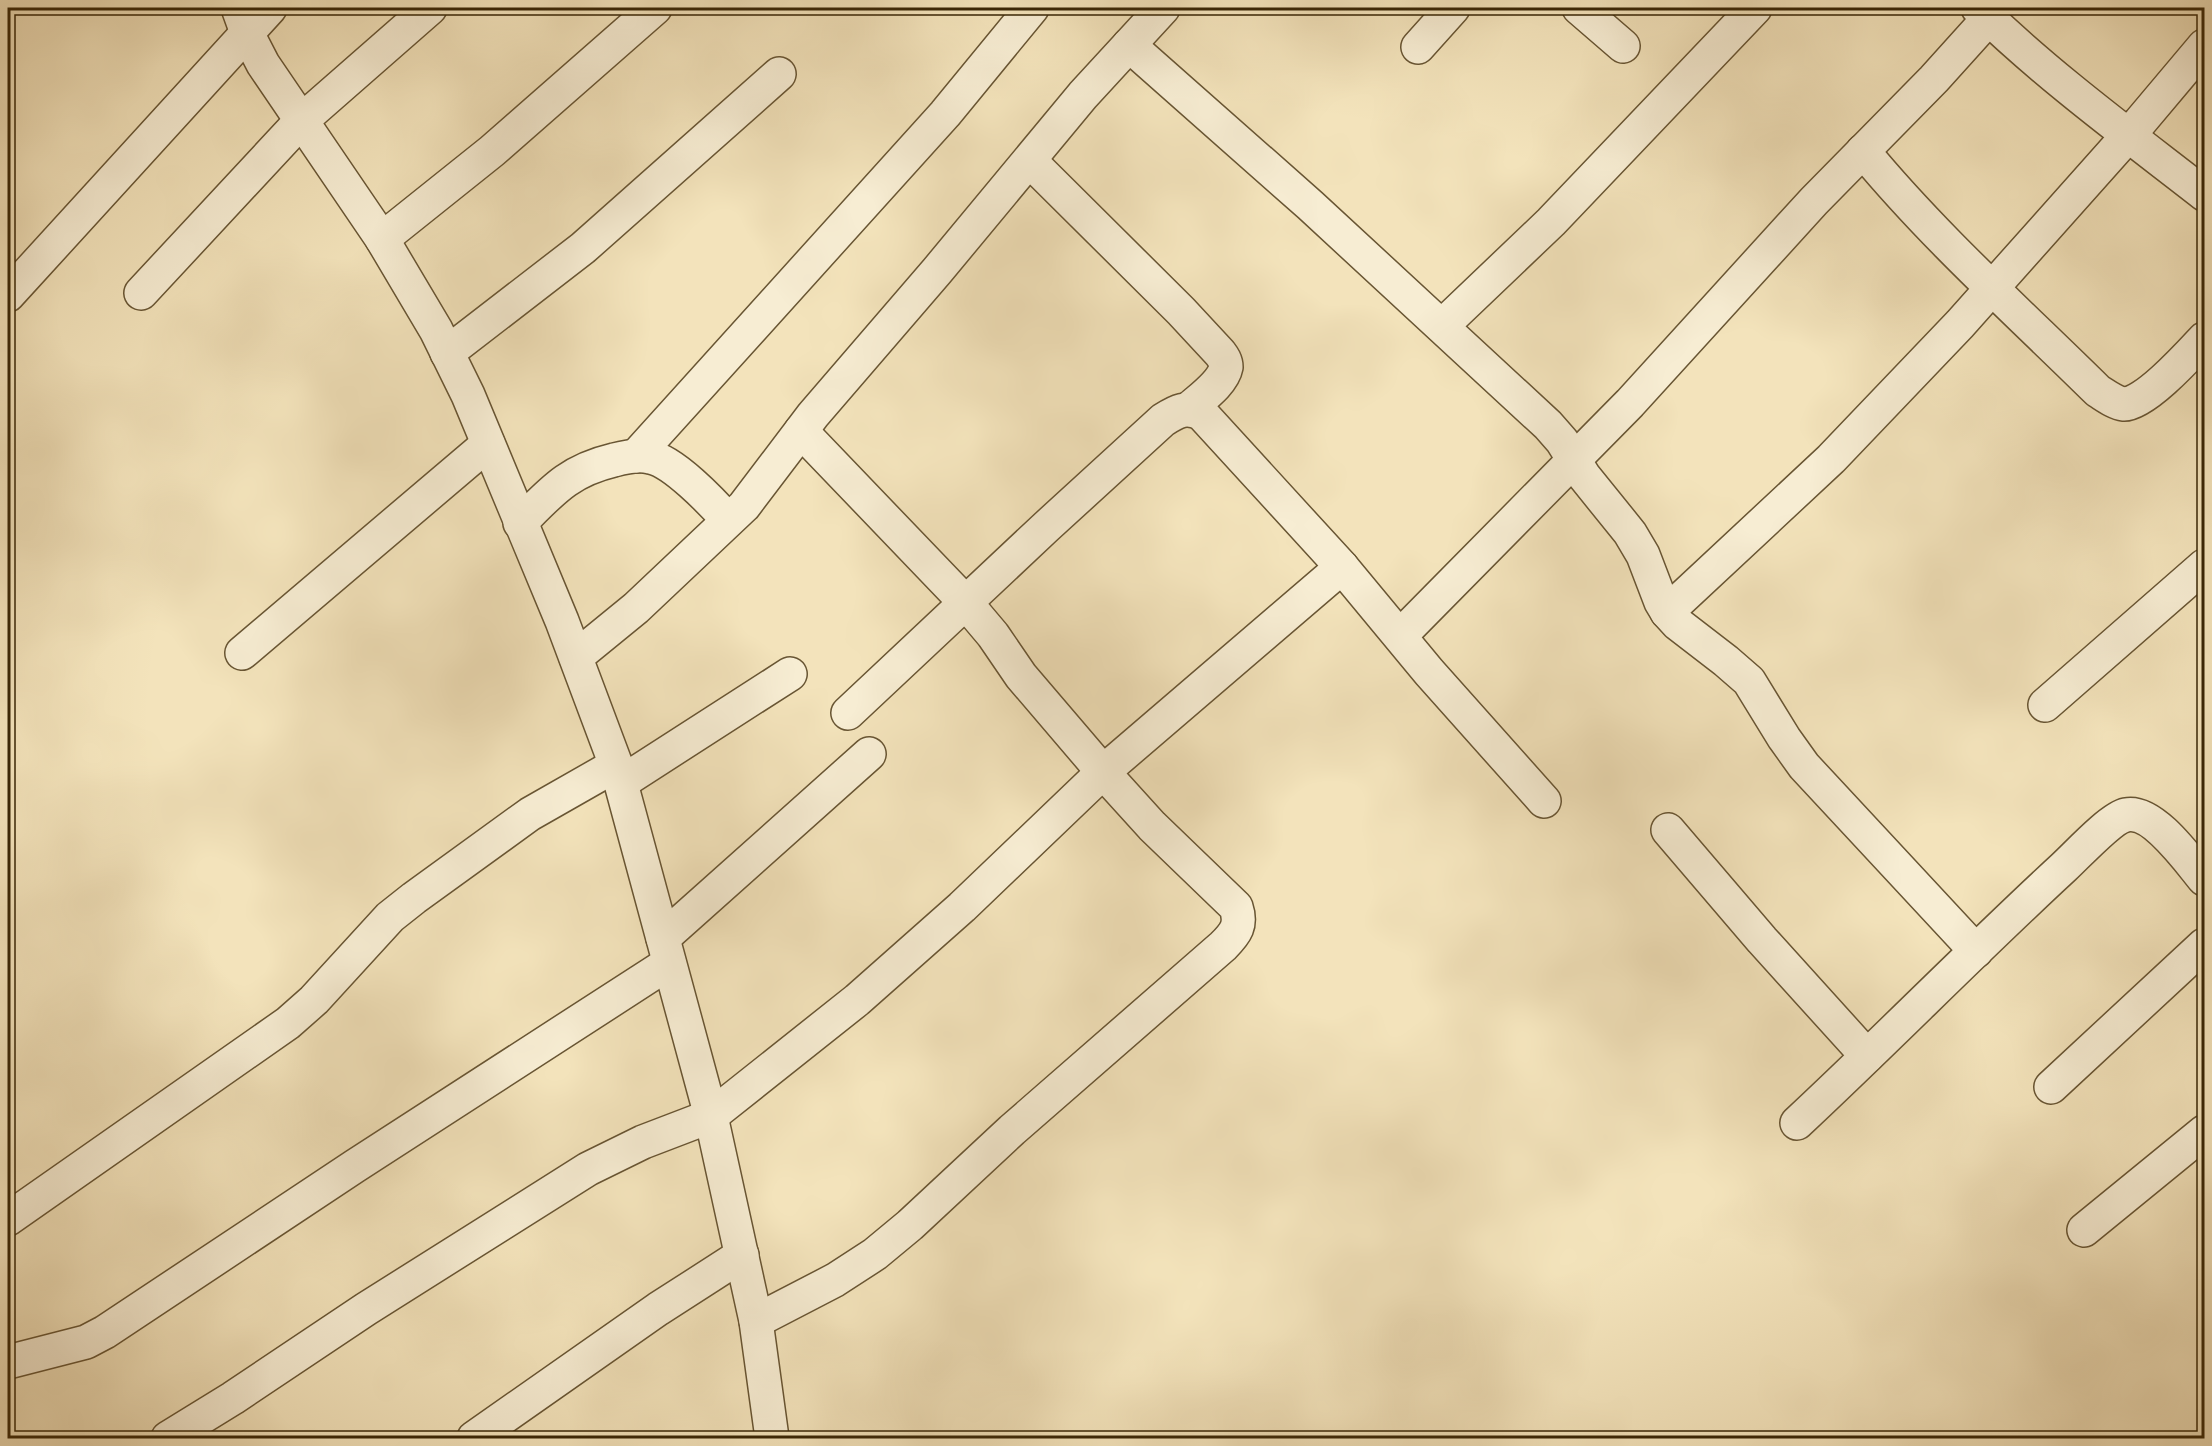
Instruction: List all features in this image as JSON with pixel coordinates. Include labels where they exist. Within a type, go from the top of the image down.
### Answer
[{"type":"street","points":[[10,286],[243,20],[270,8]]},
{"type":"street","points":[[141,293],[301,121],[430,8]]},
{"type":"street","points":[[382,239],[492,151],[655,8]]},
{"type":"street","points":[[636,456],[938,122],[1032,8]]},
{"type":"street","points":[[576,657],[636,608],[744,506],[801,430],[1083,95],[1163,8]]},
{"type":"street","points":[[1418,47],[1453,8]]},
{"type":"street","points":[[1579,8],[1623,46]]},
{"type":"street","points":[[1442,326],[1551,222],[1755,8]]},
{"type":"street","points":[[1400,636],[1574,462],[1814,201],[1934,79],[1984,13],[2026,52],[2127,135],[2205,194]]},
{"type":"street","points":[[243,20],[263,64],[382,239],[436,330],[468,395],[576,657],[619,774],[711,1116],[756,1321],[772,1438]]},
{"type":"street","points":[[1129,45],[1301,197],[1548,425],[1630,533],[1643,555],[1660,602],[1667,612],[1678,624],[1749,681],[1804,766],[1976,951]]},
{"type":"street","points":[[1667,612],[1831,459],[1993,288],[2205,46]]},
{"type":"street","points":[[447,353],[583,248],[779,74]]},
{"type":"street","points":[[1863,151],[1896,190],[1993,288],[2098,391],[2110,399],[2124,404],[2138,401],[2205,339]]},
{"type":"street","points":[[848,713],[1163,420],[1177,411],[1190,408],[1222,375],[1226,367],[1220,353],[1181,311],[1030,160]]},
{"type":"street","points":[[1190,408],[1202,414],[1342,567],[1429,672],[1544,801]]},
{"type":"street","points":[[756,1321],[836,1280],[875,1254],[910,1225],[1012,1130],[1231,938],[1238,927],[1240,918],[1236,907],[1152,826],[1102,772],[1022,676],[993,635],[966,603],[801,430]]},
{"type":"street","points":[[243,653],[488,444]]},
{"type":"street","points":[[520,523],[555,488],[571,476],[594,465],[636,456],[651,457],[680,474],[728,520]]},
{"type":"street","points":[[2045,705],[2205,566]]},
{"type":"street","points":[[168,1438],[233,1398],[394,1291],[588,1169],[643,1142],[711,1116],[857,1000],[962,907],[1102,772],[1342,567]]},
{"type":"street","points":[[8,1219],[288,1023],[314,1000],[390,917],[530,814],[619,774],[790,674]]},
{"type":"street","points":[[8,1362],[86,1342],[105,1332],[355,1166],[666,950],[869,754]]},
{"type":"street","points":[[1797,1123],[2111,824],[2126,815],[2139,815],[2153,823],[2205,879]]},
{"type":"street","points":[[1668,830],[1762,940],[1867,1056]]},
{"type":"street","points":[[2051,1087],[2205,945]]},
{"type":"street","points":[[2084,1230],[2205,1132]]},
{"type":"street","points":[[474,1438],[658,1309],[742,1255]]}]
